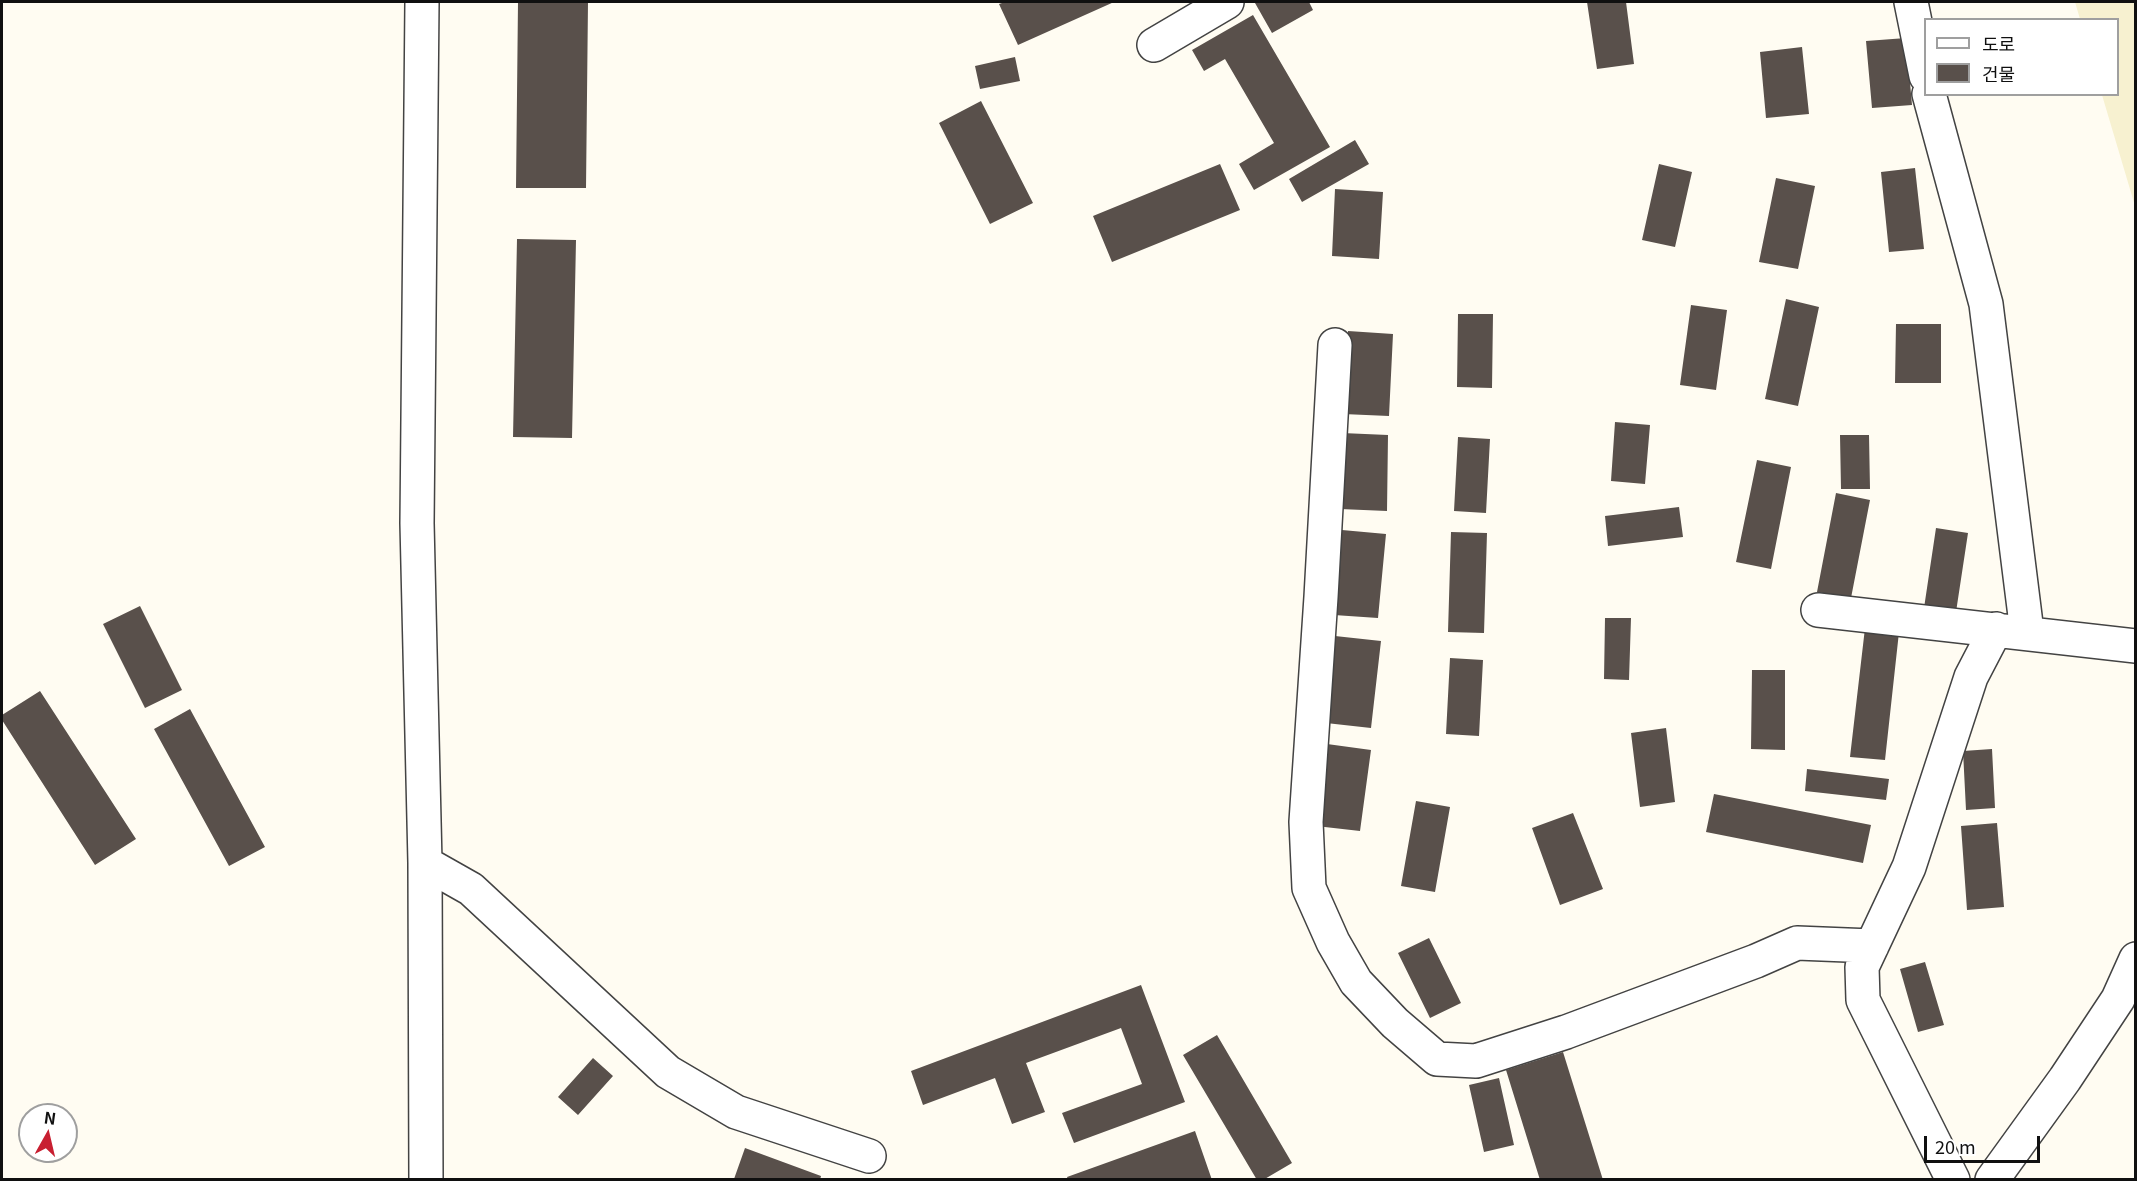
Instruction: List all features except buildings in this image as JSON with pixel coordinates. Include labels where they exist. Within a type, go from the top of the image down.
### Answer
[{"type":"street","points":[[423,2],[417,524],[425,863],[426,1179]]},
{"type":"street","points":[[1154,45],[1227,2]]},
{"type":"street","points":[[1911,2],[1924,66]]},
{"type":"street","points":[[1930,96],[1986,303],[2027,633]]},
{"type":"street","points":[[1335,345],[1306,822],[1310,888],[1333,942],[1356,982],[1395,1023],[1437,1059],[1476,1061],[1566,1032],[1756,961],[1797,943],[1872,946]]},
{"type":"street","points":[[1818,610],[2136,646]]},
{"type":"street","points":[[1953,1179],[1863,1000],[1862,967],[1908,867],[1971,677],[1995,629]]},
{"type":"street","points":[[425,863],[471,889],[668,1072],[736,1112],[870,1156]]},
{"type":"street","points":[[1992,1179],[2065,1079],[2118,999],[2136,959]]},
{"type":"shaded area","points":[[2075,2],[2135,2],[2135,206],[2102,96],[2119,96],[2119,18],[2080,18]]}]
